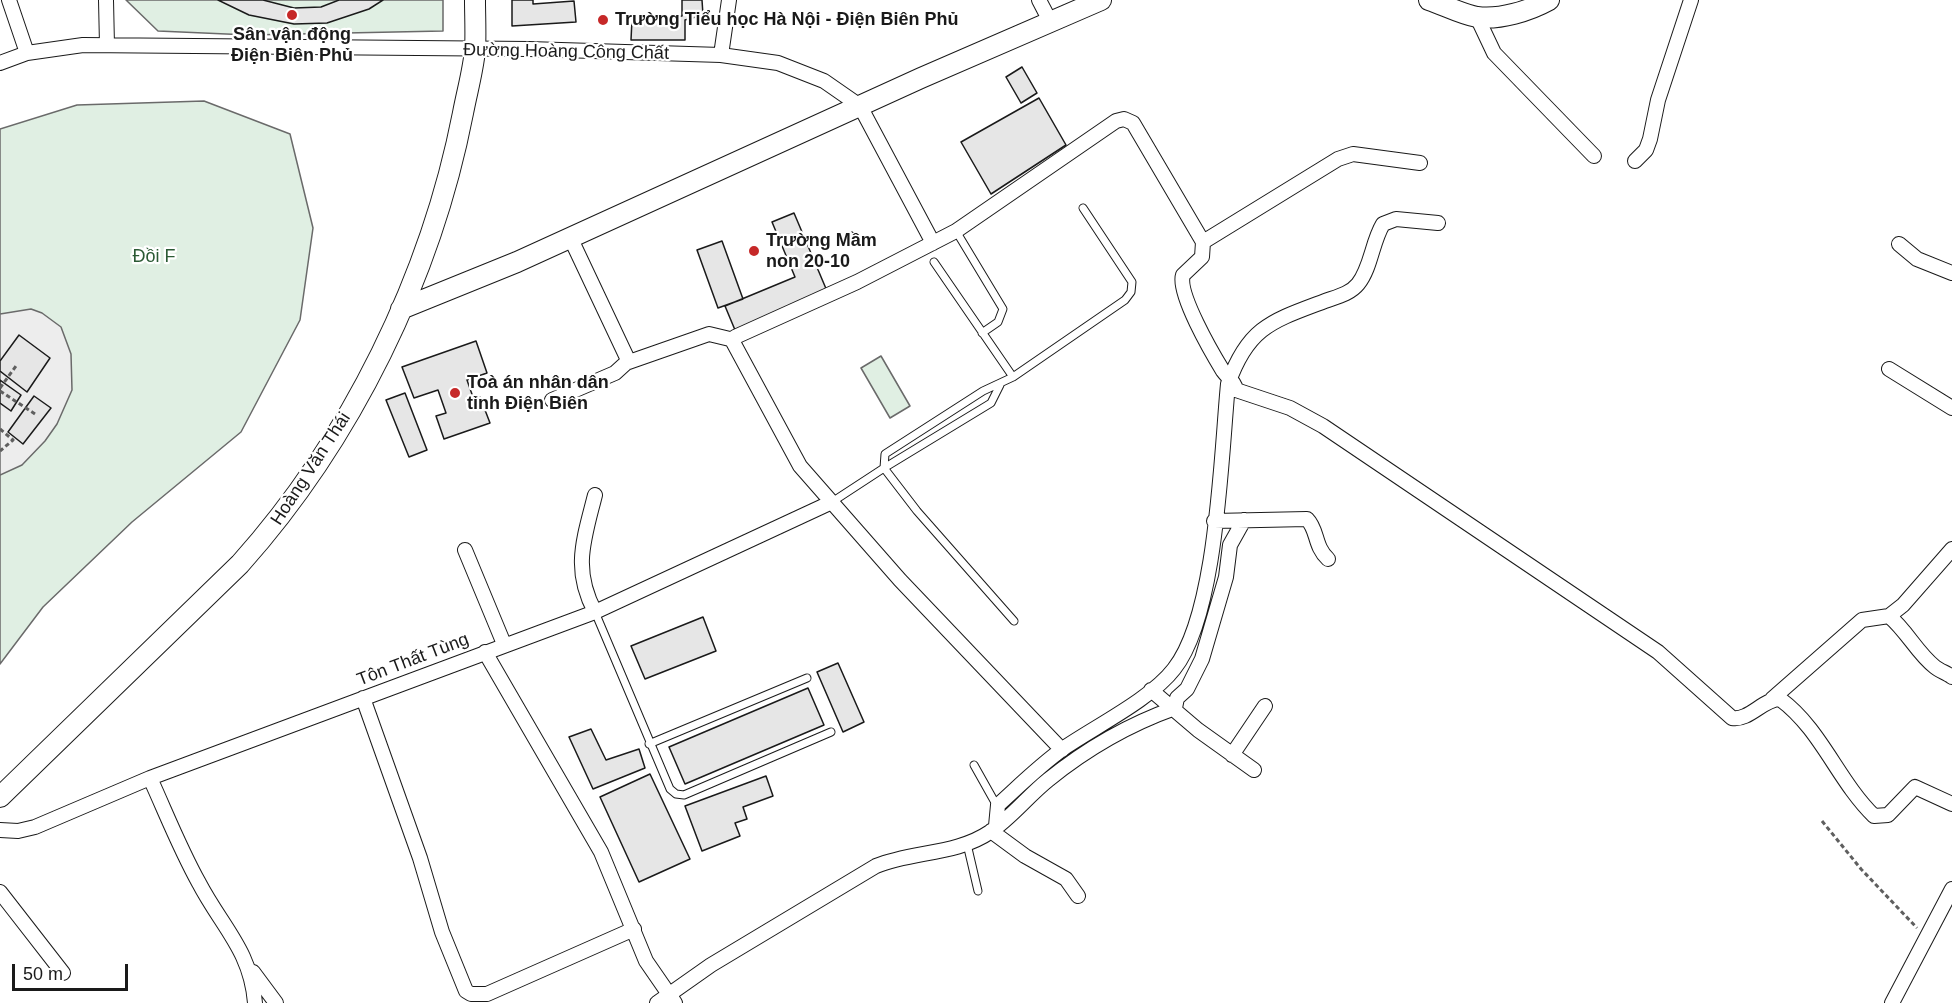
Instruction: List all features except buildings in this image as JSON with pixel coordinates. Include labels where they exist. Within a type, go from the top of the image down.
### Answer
[{"type":"street","points":[[9,0],[27,53]]},
{"type":"street","points":[[106,0],[107,45]]},
{"type":"street","name":"Hoàng Văn Thái","points":[[0,797],[209,597],[274,526],[306,481],[350,410],[401,309],[427,246],[442,197],[458,136],[475,50],[475,0]]},
{"type":"street","points":[[721,55],[729,0]]},
{"type":"street","points":[[1038,0],[1051,23]]},
{"type":"street","points":[[401,309],[570,237],[1101,0]]},
{"type":"street","points":[[1429,0],[1477,17],[1504,15],[1536,8],[1549,0]]},
{"type":"street","points":[[1635,161],[1646,150],[1650,139],[1658,100],[1691,0]]},
{"type":"street","points":[[1477,17],[1494,53],[1594,156]]},
{"type":"street","name":"Đường Hoàng Công Chất","points":[[0,63],[27,53],[83,45],[721,55],[778,63],[824,81],[860,106]]},
{"type":"street","points":[[860,106],[933,243]]},
{"type":"street","points":[[552,400],[615,373],[629,362],[709,334],[734,340],[857,282],[956,231],[1116,121],[1124,119],[1133,123],[1203,242],[1202,257],[1183,275],[1181,281],[1203,333],[1230,379],[1236,385],[1236,390],[1290,408],[1323,426],[1638,639],[1682,671],[1732,718],[1741,718],[1772,699],[1862,620],[1889,616],[1903,605],[1952,549]]},
{"type":"street","points":[[1203,242],[1338,159],[1353,154],[1420,163]]},
{"type":"street","points":[[994,829],[997,806],[1062,750],[1151,690],[1173,670],[1194,633],[1200,612],[1214,521],[1230,379],[1233,368],[1249,342],[1273,321],[1346,293],[1358,284],[1383,224],[1396,219],[1438,223]]},
{"type":"street","points":[[570,237],[629,362]]},
{"type":"street","points":[[1899,244],[1917,259],[1952,273]]},
{"type":"street","points":[[734,340],[733,344],[800,466],[900,580],[1062,750]]},
{"type":"street","points":[[1889,369],[1952,408]]},
{"type":"street","points":[[595,495],[580,571],[585,594],[595,612]]},
{"type":"street","name":"Tôn Thất Tùng","points":[[0,830],[18,831],[35,827],[150,778],[504,644],[595,612],[832,502]]},
{"type":"street","points":[[1214,521],[1307,519],[1313,525],[1318,549],[1328,560]]},
{"type":"street","points":[[1175,708],[1177,698],[1193,680],[1202,659],[1226,577],[1230,545],[1244,520]]},
{"type":"street","points":[[465,550],[504,644]]},
{"type":"street","points":[[1889,616],[1906,630],[1923,655],[1952,677]]},
{"type":"street","points":[[486,652],[601,852],[646,961],[667,1000],[711,964],[876,866],[890,860],[967,844],[994,829],[1047,780],[1079,758],[1143,719],[1175,708]]},
{"type":"street","points":[[1151,690],[1175,708],[1198,730],[1254,770]]},
{"type":"street","points":[[363,698],[420,858],[442,932],[465,991],[471,994],[487,994],[634,929]]},
{"type":"street","points":[[1772,699],[1785,702],[1813,732],[1863,805],[1874,816],[1888,815],[1911,788],[1915,787],[1952,804]]},
{"type":"street","points":[[1232,755],[1265,706]]},
{"type":"street","points":[[150,778],[188,864],[206,896],[237,941],[249,965],[276,1003]]},
{"type":"street","points":[[994,829],[1025,856],[1066,879],[1078,896]]},
{"type":"street","points":[[1892,1003],[1952,889]]},
{"type":"street","points":[[0,892],[63,973]]},
{"type":"street","points":[[249,965],[255,1003]]},
{"type":"lane","points":[[1014,621],[917,511],[884,468],[885,454],[983,391],[1013,377],[1125,300],[1131,292],[1132,282],[1083,208]]},
{"type":"lane","points":[[956,231],[1003,309],[998,322],[982,333]]},
{"type":"lane","points":[[934,262],[1013,377]]},
{"type":"lane","points":[[832,502],[991,403],[1000,385]]},
{"type":"lane","points":[[595,612],[649,744],[670,789],[676,794],[684,795],[831,732]]},
{"type":"lane","points":[[649,744],[807,678]]},
{"type":"lane","points":[[974,765],[997,806]]},
{"type":"lane","points":[[967,844],[978,891]]},
{"type":"path","points":[[16,366],[0,390],[35,414]]},
{"type":"path","points":[[0,429],[13,440],[0,451]]},
{"type":"path","points":[[1822,821],[1861,868],[1927,937]]},
{"type":"green space","name":"Sân vận động Điện Biên Phủ","points":[[126,0],[443,0],[443,31],[249,35],[158,31]]},
{"type":"green space","name":"Đồi F","points":[[204,101],[290,134],[313,228],[300,320],[241,432],[132,522],[43,607],[0,664],[0,129],[77,105]]},
{"type":"green space","points":[[881,356],[910,406],[890,418],[861,368]]},
{"type":"shaded area","points":[[31,309],[42,313],[61,327],[71,354],[72,390],[57,424],[45,441],[22,465],[0,475],[0,314]]},
{"type":"place","name":"Sân vận động Điện Biên Phủ","points":[[292,15]]},
{"type":"place","name":"Trường Tiểu học Hà Nội - Điện Biên Phủ","points":[[603,20]]},
{"type":"place","name":"Trường Mầm non 20-10","points":[[754,251]]},
{"type":"place","name":"Toà án nhân dân tỉnh Điện Biên","points":[[455,393]]}]
